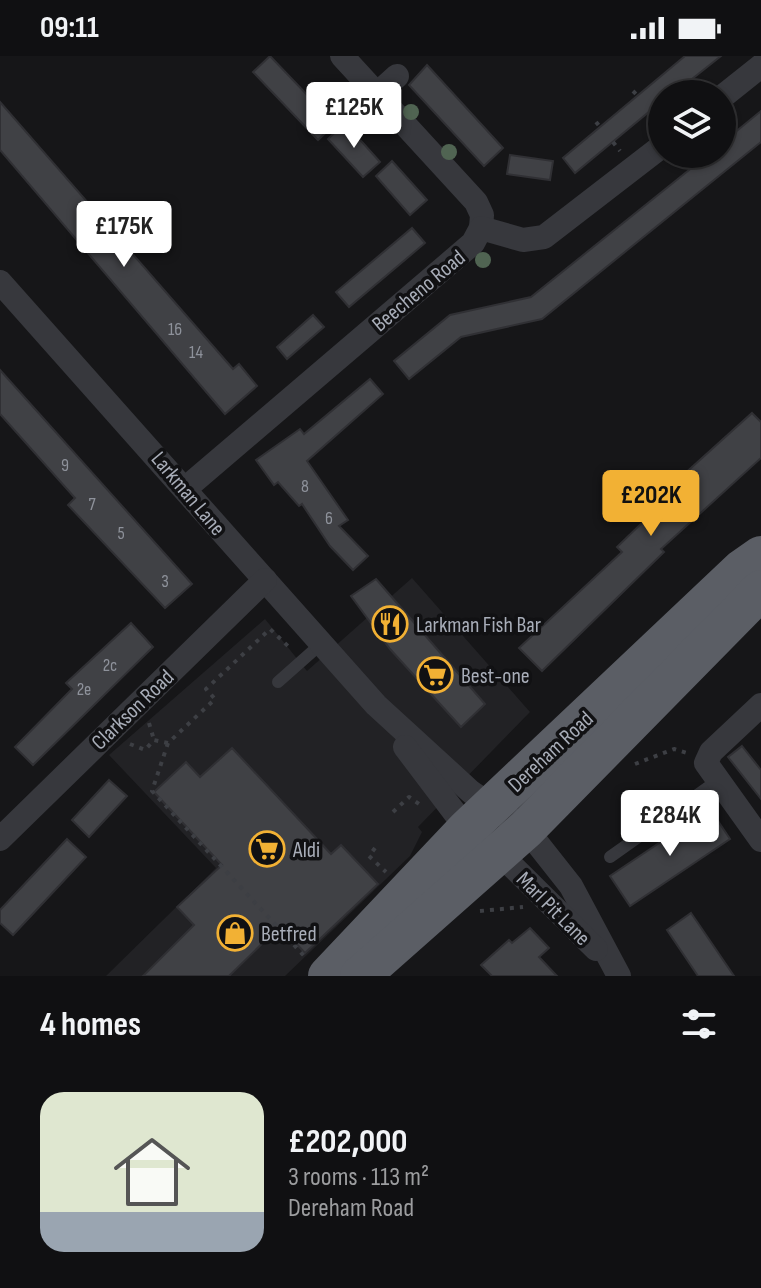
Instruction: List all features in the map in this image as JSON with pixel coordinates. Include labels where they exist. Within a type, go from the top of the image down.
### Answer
[{"type":"highway","name":"Dereham Road","points":[[336,966],[479,816],[535,768],[741,570],[761,556]]},
{"type":"highway","name":"Dereham Road","points":[[336,966],[512,841],[761,590]]},
{"type":"street","points":[[342,56],[476,202],[482,215],[481,228]]},
{"type":"street","points":[[736,86],[761,66]]},
{"type":"street","points":[[377,94],[397,76]]},
{"type":"street","name":"Beecheno Road","points":[[186,488],[473,243],[481,228],[523,240],[544,237],[648,157]]},
{"type":"street","name":"Larkman Lane","points":[[0,282],[376,705],[441,766],[479,816]]},
{"type":"street","name":"Clarkson Road","points":[[2,834],[265,580]]},
{"type":"street","name":"Larkman Lane","points":[[376,705],[434,789],[479,816],[512,841]]},
{"type":"street","points":[[761,705],[707,758],[706,763],[761,840]]},
{"type":"street","points":[[479,816],[512,841]]},
{"type":"street","name":"Marl Pit Lane","points":[[512,841],[614,969]]},
{"type":"street","name":"Marl Pit Lane","points":[[512,841],[571,886],[614,969]]},
{"type":"lane","points":[[278,682],[316,636]]},
{"type":"lane","points":[[610,857],[717,781]]},
{"type":"lane","name":"Dereham Road","points":[[314,976],[336,966]]},
{"type":"path","points":[[633,91],[638,96]]},
{"type":"path","points":[[316,636],[288,650],[270,629],[206,689],[215,699],[168,743],[152,791],[336,966]]},
{"type":"path","points":[[107,734],[116,742],[145,750],[154,740],[168,743]]},
{"type":"path","points":[[623,769],[674,749],[707,758]]},
{"type":"path","points":[[393,812],[409,797],[419,805],[427,797]]},
{"type":"path","points":[[375,848],[369,856],[394,880]]},
{"type":"path","points":[[474,912],[534,906]]},
{"type":"shaded area","points":[[412,578],[530,712],[418,827],[422,832],[410,856],[285,976],[106,976],[216,868],[109,755],[265,619],[307,671]]},
{"type":"building","points":[[270,56],[335,124],[318,140],[253,72]]},
{"type":"building","points":[[685,56],[721,56],[691,80],[656,80]]},
{"type":"building","points":[[427,65],[503,148],[484,166],[409,85]]},
{"type":"building","points":[[648,87],[648,113],[575,173],[563,158]]},
{"type":"building","points":[[0,102],[233,369],[239,364],[257,386],[225,414],[0,150]]},
{"type":"building","points":[[761,111],[761,142],[736,162],[736,132]]},
{"type":"building","points":[[345,123],[380,162],[363,177],[328,139]]},
{"type":"building","points":[[510,155],[553,161],[550,180],[507,174]]},
{"type":"building","points":[[392,161],[427,200],[410,215],[376,176]]},
{"type":"building","points":[[692,168],[729,168],[542,319],[461,337],[409,379],[394,361],[450,315],[531,297]]},
{"type":"building","points":[[412,228],[425,243],[349,307],[336,292]]},
{"type":"building","points":[[313,315],[324,327],[287,359],[277,347]]},
{"type":"building","points":[[0,370],[192,584],[165,608],[68,505],[75,498],[0,414]]},
{"type":"building","points":[[370,379],[383,394],[307,461],[348,520],[339,526],[368,556],[353,570],[330,546],[302,504],[299,506],[278,482],[274,485],[256,460],[300,429],[304,434]]},
{"type":"building","points":[[752,413],[761,422],[761,458],[661,549],[664,552],[542,671],[519,648],[622,552],[617,547],[645,520],[640,514]]},
{"type":"building","points":[[376,579],[485,704],[461,727],[390,649],[351,596]]},
{"type":"building","points":[[131,623],[153,647],[33,765],[15,747],[72,689],[66,683]]},
{"type":"building","points":[[742,746],[761,770],[761,799],[728,757]]},
{"type":"building","name":"Aldi","points":[[232,748],[331,854],[341,845],[378,884],[305,953],[280,926],[229,976],[143,976],[194,925],[177,907],[222,865],[154,792],[186,762],[200,777]]},
{"type":"building","points":[[109,780],[127,796],[89,837],[72,820]]},
{"type":"building","points":[[710,809],[730,839],[630,906],[610,876]]},
{"type":"building","points":[[67,839],[86,857],[13,935],[0,923],[0,910]]},
{"type":"building","points":[[691,913],[734,976],[698,976],[667,930]]},
{"type":"building","points":[[530,928],[549,948],[539,957],[557,976],[492,976],[481,965],[509,940],[512,943]]},
{"type":"place","name":"Larkman Fish Bar","points":[[390,624]]},
{"type":"place","name":"Best-one","points":[[435,675]]},
{"type":"place","name":"Aldi","points":[[267,849]]},
{"type":"place","name":"Betfred","points":[[235,933]]}]
